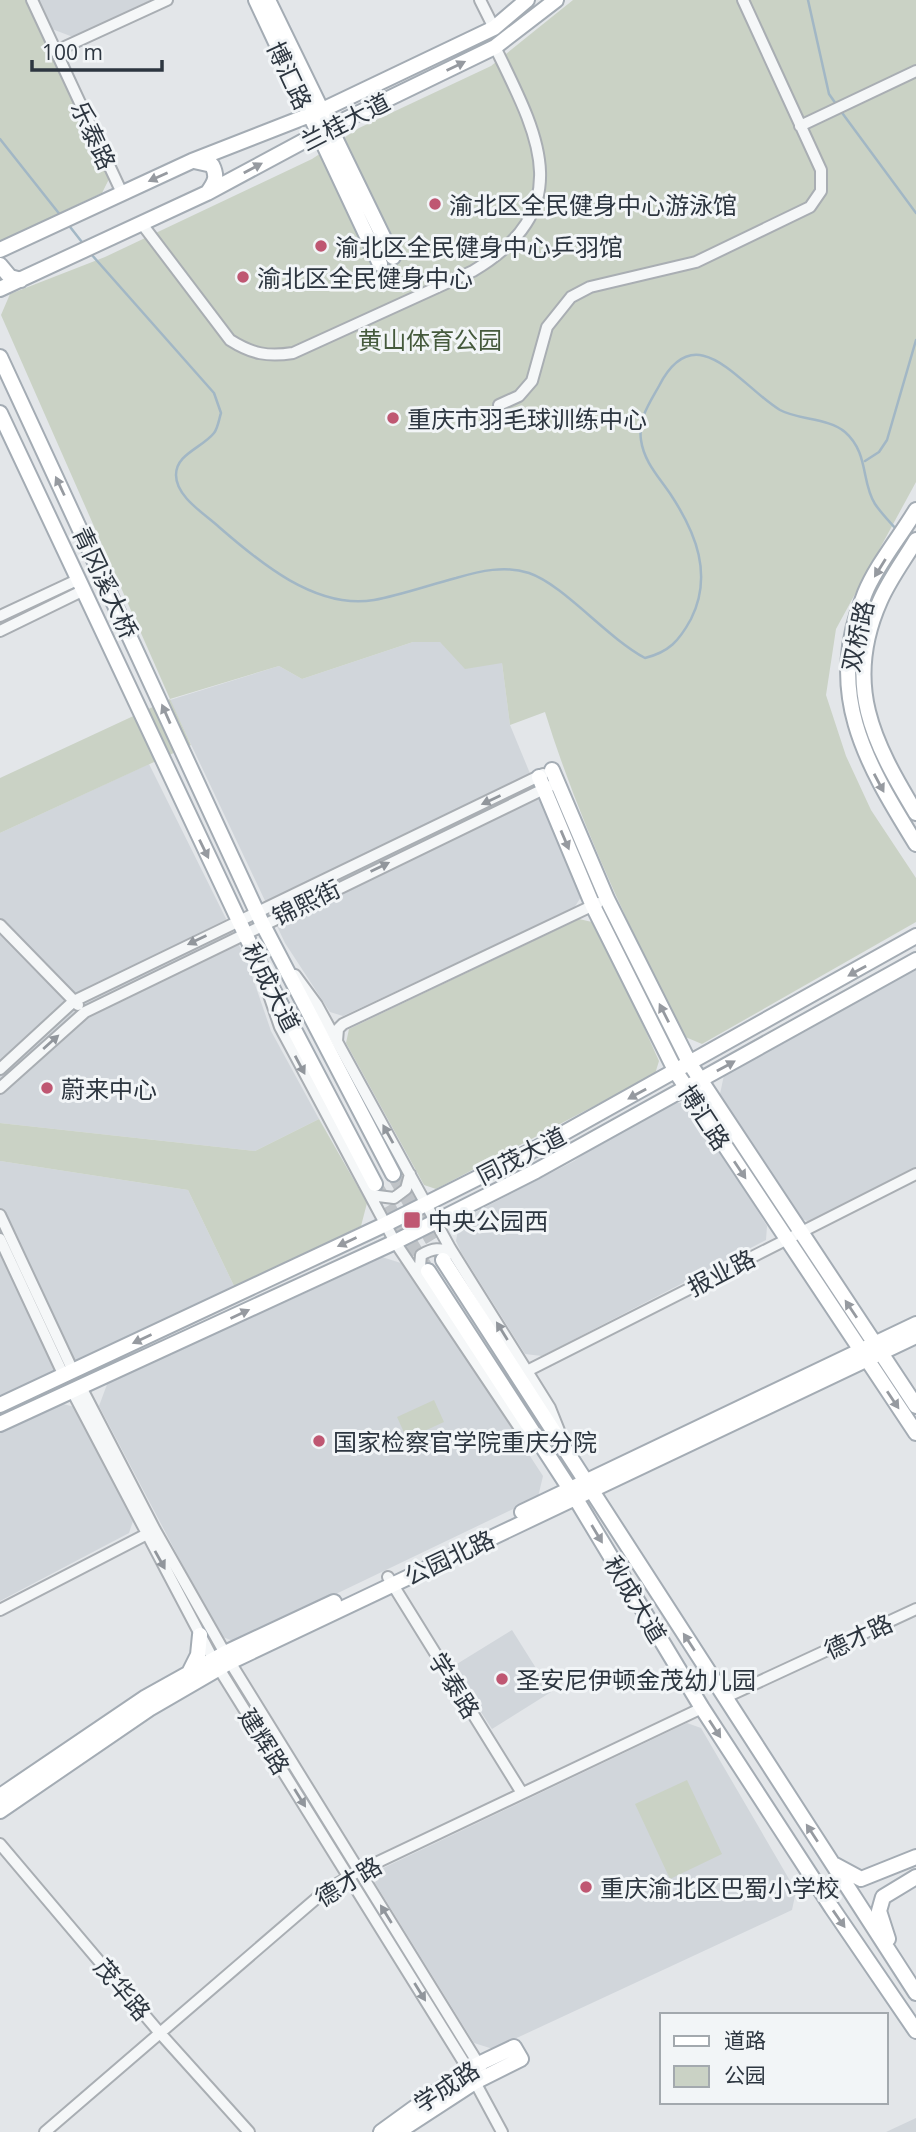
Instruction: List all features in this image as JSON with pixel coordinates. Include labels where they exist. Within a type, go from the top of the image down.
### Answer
[{"type":"main road","name":"博汇路","points":[[256,0],[386,260]]},
{"type":"main road","name":"博汇路","points":[[268,0],[314,113]]},
{"type":"main road","name":"兰桂大道","points":[[3,248],[192,161],[314,113],[494,28],[527,0]]},
{"type":"main road","name":"兰桂大道","points":[[21,280],[207,194],[323,131],[495,47],[556,0]]},
{"type":"main road","points":[[192,161],[205,162],[212,166],[216,174],[215,182],[207,194]]},
{"type":"main road","points":[[3,248],[0,264],[10,278],[21,280]]},
{"type":"main road","points":[[0,289],[21,280]]},
{"type":"main road","name":"青冈溪大桥","points":[[0,357],[194,776]]},
{"type":"main road","points":[[0,413],[80,586]]},
{"type":"main road","name":"双桥路","points":[[916,510],[866,591],[849,651],[847,676],[848,701],[857,735],[885,793],[916,844]]},
{"type":"main road","name":"双桥路","points":[[916,540],[880,599],[864,652],[862,676],[864,701],[871,729],[883,757],[916,813]]},
{"type":"main road","name":"青冈溪大桥","points":[[80,586],[174,787]]},
{"type":"main road","name":"秋成大道","points":[[194,776],[274,948],[393,1174]]},
{"type":"main road","name":"博汇路","points":[[548,779],[690,1064],[916,1406]]},
{"type":"main road","name":"博汇路","points":[[548,779],[593,906],[685,1088],[916,1433]]},
{"type":"main road","name":"秋成大道","points":[[174,787],[372,1189]]},
{"type":"main road","name":"同茂大道","points":[[0,1405],[426,1204],[676,1072],[916,936]]},
{"type":"main road","name":"同茂大道","points":[[0,1424],[396,1242],[536,1171],[916,960]]},
{"type":"main road","name":"秋成大道","points":[[449,1258],[588,1485],[916,1993]]},
{"type":"main road","name":"秋成大道","points":[[423,1274],[561,1474],[702,1708],[916,2031]]},
{"type":"main road","name":"公园北路","points":[[0,1796],[146,1697],[189,1673],[222,1661],[878,1348],[916,1324]]},
{"type":"main road","name":"公园北路","points":[[878,1348],[916,1336]]},
{"type":"main road","points":[[189,1673],[198,1655],[200,1635]]},
{"type":"main road","name":"公园北路","points":[[0,1811],[222,1661]]},
{"type":"main road","points":[[830,1861],[861,1879],[916,1857]]},
{"type":"main road","points":[[901,1969],[880,1918],[880,1904],[889,1890],[916,1878]]},
{"type":"main road","name":"学成路","points":[[381,2132],[477,2073],[518,2053]]},
{"type":"main road","name":"学成路","points":[[398,2132],[477,2073]]},
{"type":"street","name":"乐泰路","points":[[32,0],[121,193]]},
{"type":"street","points":[[56,51],[167,0]]},
{"type":"street","points":[[480,0],[494,28]]},
{"type":"street","points":[[499,405],[519,396],[532,381],[547,327],[571,297],[590,287],[696,262],[810,207],[821,191],[821,170],[743,0]]},
{"type":"street","points":[[142,224],[230,340],[249,352],[273,356],[293,353],[473,271],[499,256],[518,237],[532,213],[540,182],[540,152],[531,121],[495,47]]},
{"type":"street","points":[[800,126],[916,71]]},
{"type":"street","points":[[0,617],[80,586]]},
{"type":"street","points":[[0,632],[80,586]]},
{"type":"street","name":"锦熙街","points":[[0,1088],[85,1012],[241,926],[548,779]]},
{"type":"street","points":[[337,1041],[336,1034],[343,1024],[607,899]]},
{"type":"street","points":[[0,925],[85,1012]]},
{"type":"street","name":"锦熙街","points":[[0,1069],[74,1001],[241,926]]},
{"type":"street","points":[[274,948],[317,1005],[426,1204],[449,1258]]},
{"type":"street","points":[[372,1189],[394,1198],[406,1189],[410,1174]]},
{"type":"street","name":"报业路","points":[[527,1371],[916,1174]]},
{"type":"street","points":[[372,1189],[396,1242],[423,1274]]},
{"type":"street","points":[[0,1215],[69,1374]]},
{"type":"street","points":[[0,1239],[69,1374]]},
{"type":"street","points":[[423,1274],[422,1255],[432,1249],[443,1249],[551,1408],[569,1455]]},
{"type":"street","name":"建辉路","points":[[76,1389],[200,1635],[222,1661]]},
{"type":"street","points":[[0,1610],[150,1532]]},
{"type":"street","name":"建辉路","points":[[150,1532],[222,1661],[477,2073],[502,2132]]},
{"type":"street","name":"学泰路","points":[[390,1580],[522,1793]]},
{"type":"street","name":"德才路","points":[[724,1698],[916,1609]]},
{"type":"street","name":"德才路","points":[[45,2132],[302,1909],[354,1874],[702,1708]]},
{"type":"street","name":"茂华路","points":[[0,1844],[159,2032],[249,2132]]},
{"type":"street","points":[[895,2000],[916,2040]]},
{"type":"shaded area","points":[[39,0],[151,0],[73,37],[52,29]]},
{"type":"shaded area","points":[[413,642],[440,642],[502,663],[510,725],[581,897],[574,908],[343,1016],[330,1012],[285,943],[170,700],[279,666],[302,679]]},
{"type":"shaded area","points":[[149,764],[247,961],[271,1031],[319,1119],[255,1151],[0,1123],[0,833]]},
{"type":"shaded area","points":[[916,969],[916,1169],[810,1222],[799,1218],[722,1105],[720,1094],[724,1075],[731,1067],[880,984]]},
{"type":"shaded area","points":[[668,1103],[681,1103],[694,1108],[767,1226],[766,1240],[542,1356],[525,1354],[456,1241],[464,1219],[574,1161],[612,1134]]},
{"type":"shaded area","points":[[0,1161],[188,1190],[235,1288],[0,1398]]},
{"type":"shaded area","name":"国家检察官学院重庆分院","points":[[382,1257],[404,1264],[543,1476],[538,1497],[236,1642],[220,1636],[99,1406],[109,1379],[257,1309],[288,1301]]},
{"type":"shaded area","points":[[59,1403],[75,1407],[133,1521],[129,1533],[0,1601],[0,1430]]},
{"type":"shaded area","name":"圣安尼伊顿金茂幼儿园","points":[[512,1630],[551,1692],[492,1729],[452,1667]]},
{"type":"shaded area","name":"重庆渝北区巴蜀小学校","points":[[687,1723],[701,1728],[796,1891],[792,1910],[493,2049],[474,2043],[375,1883],[379,1870]]},
{"type":"shaded area","points":[[916,2118],[916,2132],[886,2132]]},
{"type":"green space","points":[[0,0],[25,0],[109,179],[102,193],[0,241]]},
{"type":"green space","name":"黄山体育公园","points":[[573,0],[916,0],[916,482],[836,629],[826,695],[846,756],[871,810],[916,878],[916,922],[702,1044],[683,1036],[644,957],[590,836],[545,712],[510,725],[502,663],[465,669],[440,642],[413,642],[302,679],[279,666],[170,699],[1,315],[10,294],[105,257],[312,159],[359,128],[491,66]]},
{"type":"green space","points":[[170,699],[191,745],[0,833],[0,778]]},
{"type":"green space","points":[[579,919],[592,922],[624,983],[659,1061],[655,1074],[436,1189],[424,1185],[346,1043],[349,1029]]},
{"type":"green space","points":[[319,1119],[367,1203],[361,1226],[235,1288],[188,1190],[0,1161],[0,1123],[255,1151]]},
{"type":"green space","points":[[434,1400],[444,1422],[407,1439],[397,1417]]},
{"type":"green space","points":[[687,1780],[722,1854],[670,1879],[635,1804]]},
{"type":"waterway","points":[[808,0],[829,94],[836,104]]},
{"type":"waterway","points":[[840,110],[916,213]]},
{"type":"waterway","points":[[0,139],[61,216]]},
{"type":"waterway","points":[[67,223],[85,246]]},
{"type":"waterway","points":[[91,254],[214,393],[221,413],[217,426],[209,438],[180,462],[176,475],[181,491],[199,511],[252,555],[310,591],[352,601],[374,600],[483,571],[520,571],[542,579],[556,588],[615,638],[645,658],[667,649],[678,639],[691,619],[701,586],[701,570],[699,555],[688,524],[643,448],[641,425],[645,412],[673,365],[688,356],[703,356],[718,362],[780,410],[831,424],[845,432],[858,449],[875,504],[896,529]]},
{"type":"waterway","points":[[865,461],[879,452],[887,440],[916,340]]},
{"type":"tunnel","points":[[393,1174],[443,1259]]},
{"type":"tunnel","points":[[377,1188],[425,1266]]},
{"type":"place","name":"渝北区全民健身中心游泳馆","points":[[435,204]]},
{"type":"place","name":"渝北区全民健身中心乒羽馆","points":[[321,246]]},
{"type":"place","name":"渝北区全民健身中心","points":[[243,277]]},
{"type":"place","name":"重庆市羽毛球训练中心","points":[[393,418]]},
{"type":"place","name":"蔚来中心","points":[[47,1088]]},
{"type":"place","name":"中央公园西","points":[[412,1220]]},
{"type":"place","name":"国家检察官学院重庆分院","points":[[319,1441]]},
{"type":"place","name":"圣安尼伊顿金茂幼儿园","points":[[502,1679]]},
{"type":"place","name":"重庆渝北区巴蜀小学校","points":[[586,1887]]}]
